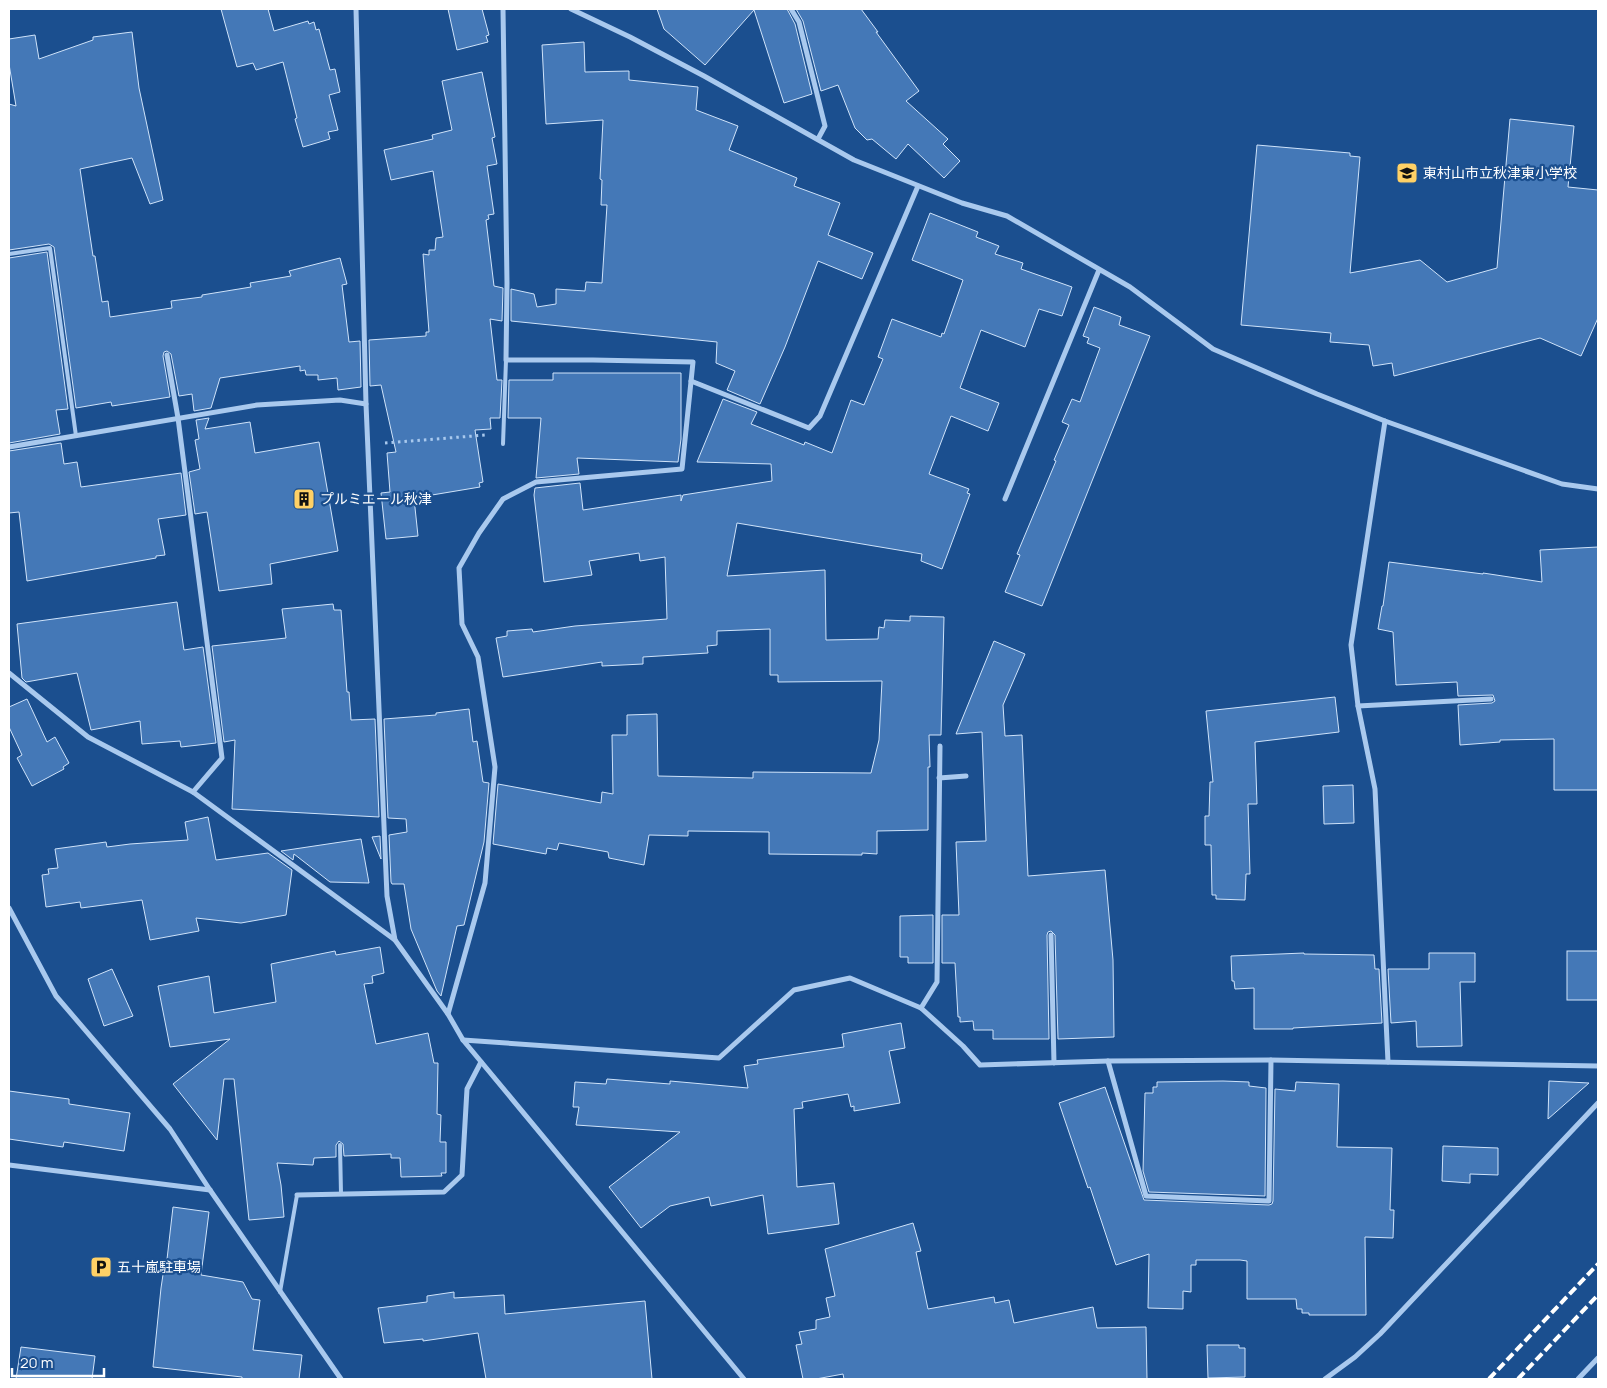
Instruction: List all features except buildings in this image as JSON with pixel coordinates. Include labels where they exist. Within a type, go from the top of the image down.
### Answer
[{"type":"street","points":[[356,9],[367,444],[387,896],[395,940]]},
{"type":"street","points":[[448,1014],[484,883],[495,767],[478,657],[462,624],[459,568],[479,533],[503,499],[536,482],[682,469],[693,362],[506,360],[507,283],[502,9]]},
{"type":"street","points":[[571,9],[630,37],[704,76],[854,160],[962,203],[1007,216],[1130,287],[1213,349],[1385,421],[1562,484],[1598,489]]},
{"type":"street","points":[[791,9],[799,22],[825,126],[818,139]]},
{"type":"street","points":[[691,381],[809,428],[820,416],[918,186]]},
{"type":"street","points":[[1005,499],[1098,270]]},
{"type":"street","points":[[167,355],[178,418],[222,758],[193,792]]},
{"type":"street","points":[[9,447],[256,405],[340,400],[366,404]]},
{"type":"street","points":[[1385,421],[1351,644],[1358,706],[1375,789],[1388,1062]]},
{"type":"street","points":[[9,672],[88,737],[193,792],[395,940],[448,1014],[463,1040],[744,1379]]},
{"type":"street","points":[[1358,706],[1491,699]]},
{"type":"street","points":[[921,1008],[938,982],[940,746]]},
{"type":"street","points":[[939,778],[966,776]]},
{"type":"street","points":[[9,908],[56,996],[170,1129],[341,1379]]},
{"type":"street","points":[[1052,935],[1054,1063]]},
{"type":"street","points":[[463,1040],[719,1058],[794,990],[850,978],[921,1008],[980,1065],[1108,1061],[1271,1060],[1598,1066]]},
{"type":"street","points":[[1108,1061],[1146,1196],[1269,1201],[1271,1060]]},
{"type":"street","points":[[297,1195],[444,1192],[462,1175],[467,1089],[481,1062]]},
{"type":"street","points":[[1325,1379],[1355,1357],[1380,1334],[1598,1103]]},
{"type":"street","points":[[9,1165],[210,1190]]},
{"type":"street","points":[[1578,1379],[1598,1358]]},
{"type":"lane","points":[[9,254],[50,248],[76,436]]},
{"type":"lane","points":[[503,444],[506,360]]},
{"type":"lane","points":[[340,1145],[341,1194]]},
{"type":"lane","points":[[280,1292],[297,1195]]},
{"type":"path","points":[[367,444],[504,433]]},
{"type":"railway","points":[[1489,1379],[1598,1264]]},
{"type":"railway","points":[[1518,1379],[1598,1295]]},
{"type":"place","name":"東村山市立秋津東小学校","points":[[1407,173]]},
{"type":"place","name":"プルミエール秋津","points":[[304,499]]},
{"type":"place","name":"五十嵐駐車場","points":[[101,1267]]}]
